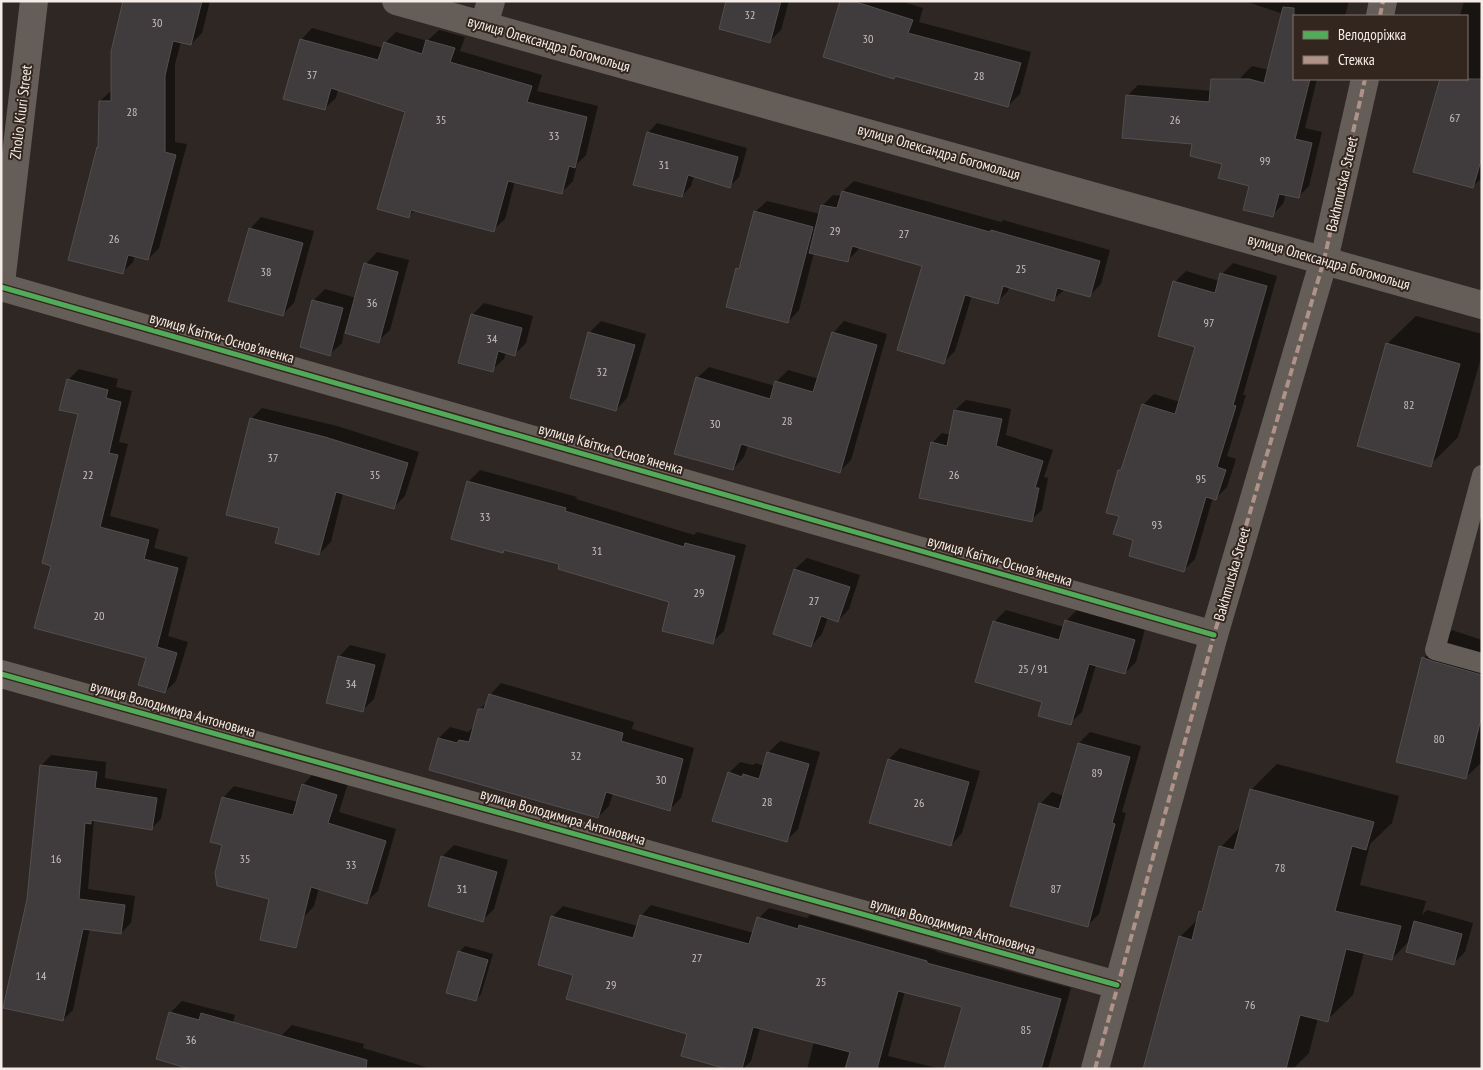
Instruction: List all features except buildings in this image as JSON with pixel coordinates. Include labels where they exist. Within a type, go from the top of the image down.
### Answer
[{"type":"street","name":"Zholio Kiuri Street","points":[[1,283],[34,1]]},
{"type":"street","name":"вулиця Олександра Богомольця","points":[[396,1],[488,13],[1482,305]]},
{"type":"street","points":[[1380,15],[1383,1]]},
{"type":"street","name":"Bakhmutska Street","points":[[1095,1069],[1214,635],[1324,260],[1365,80]]},
{"type":"street","name":"вулиця Квітки-Основ'яненка","points":[[1,287],[1214,635]]},
{"type":"street","name":"вулиця Володимира Антоновича","points":[[1,674],[1118,985]]},
{"type":"lane","points":[[1482,475],[1435,650],[1482,663]]},
{"type":"marked path","points":[[1380,15],[1383,1]]},
{"type":"marked path","points":[[1095,1069],[1214,635],[1324,260],[1365,80]]},
{"type":"cycle path","points":[[1,287],[1214,635]]},
{"type":"cycle path","points":[[1,674],[1117,985]]}]
